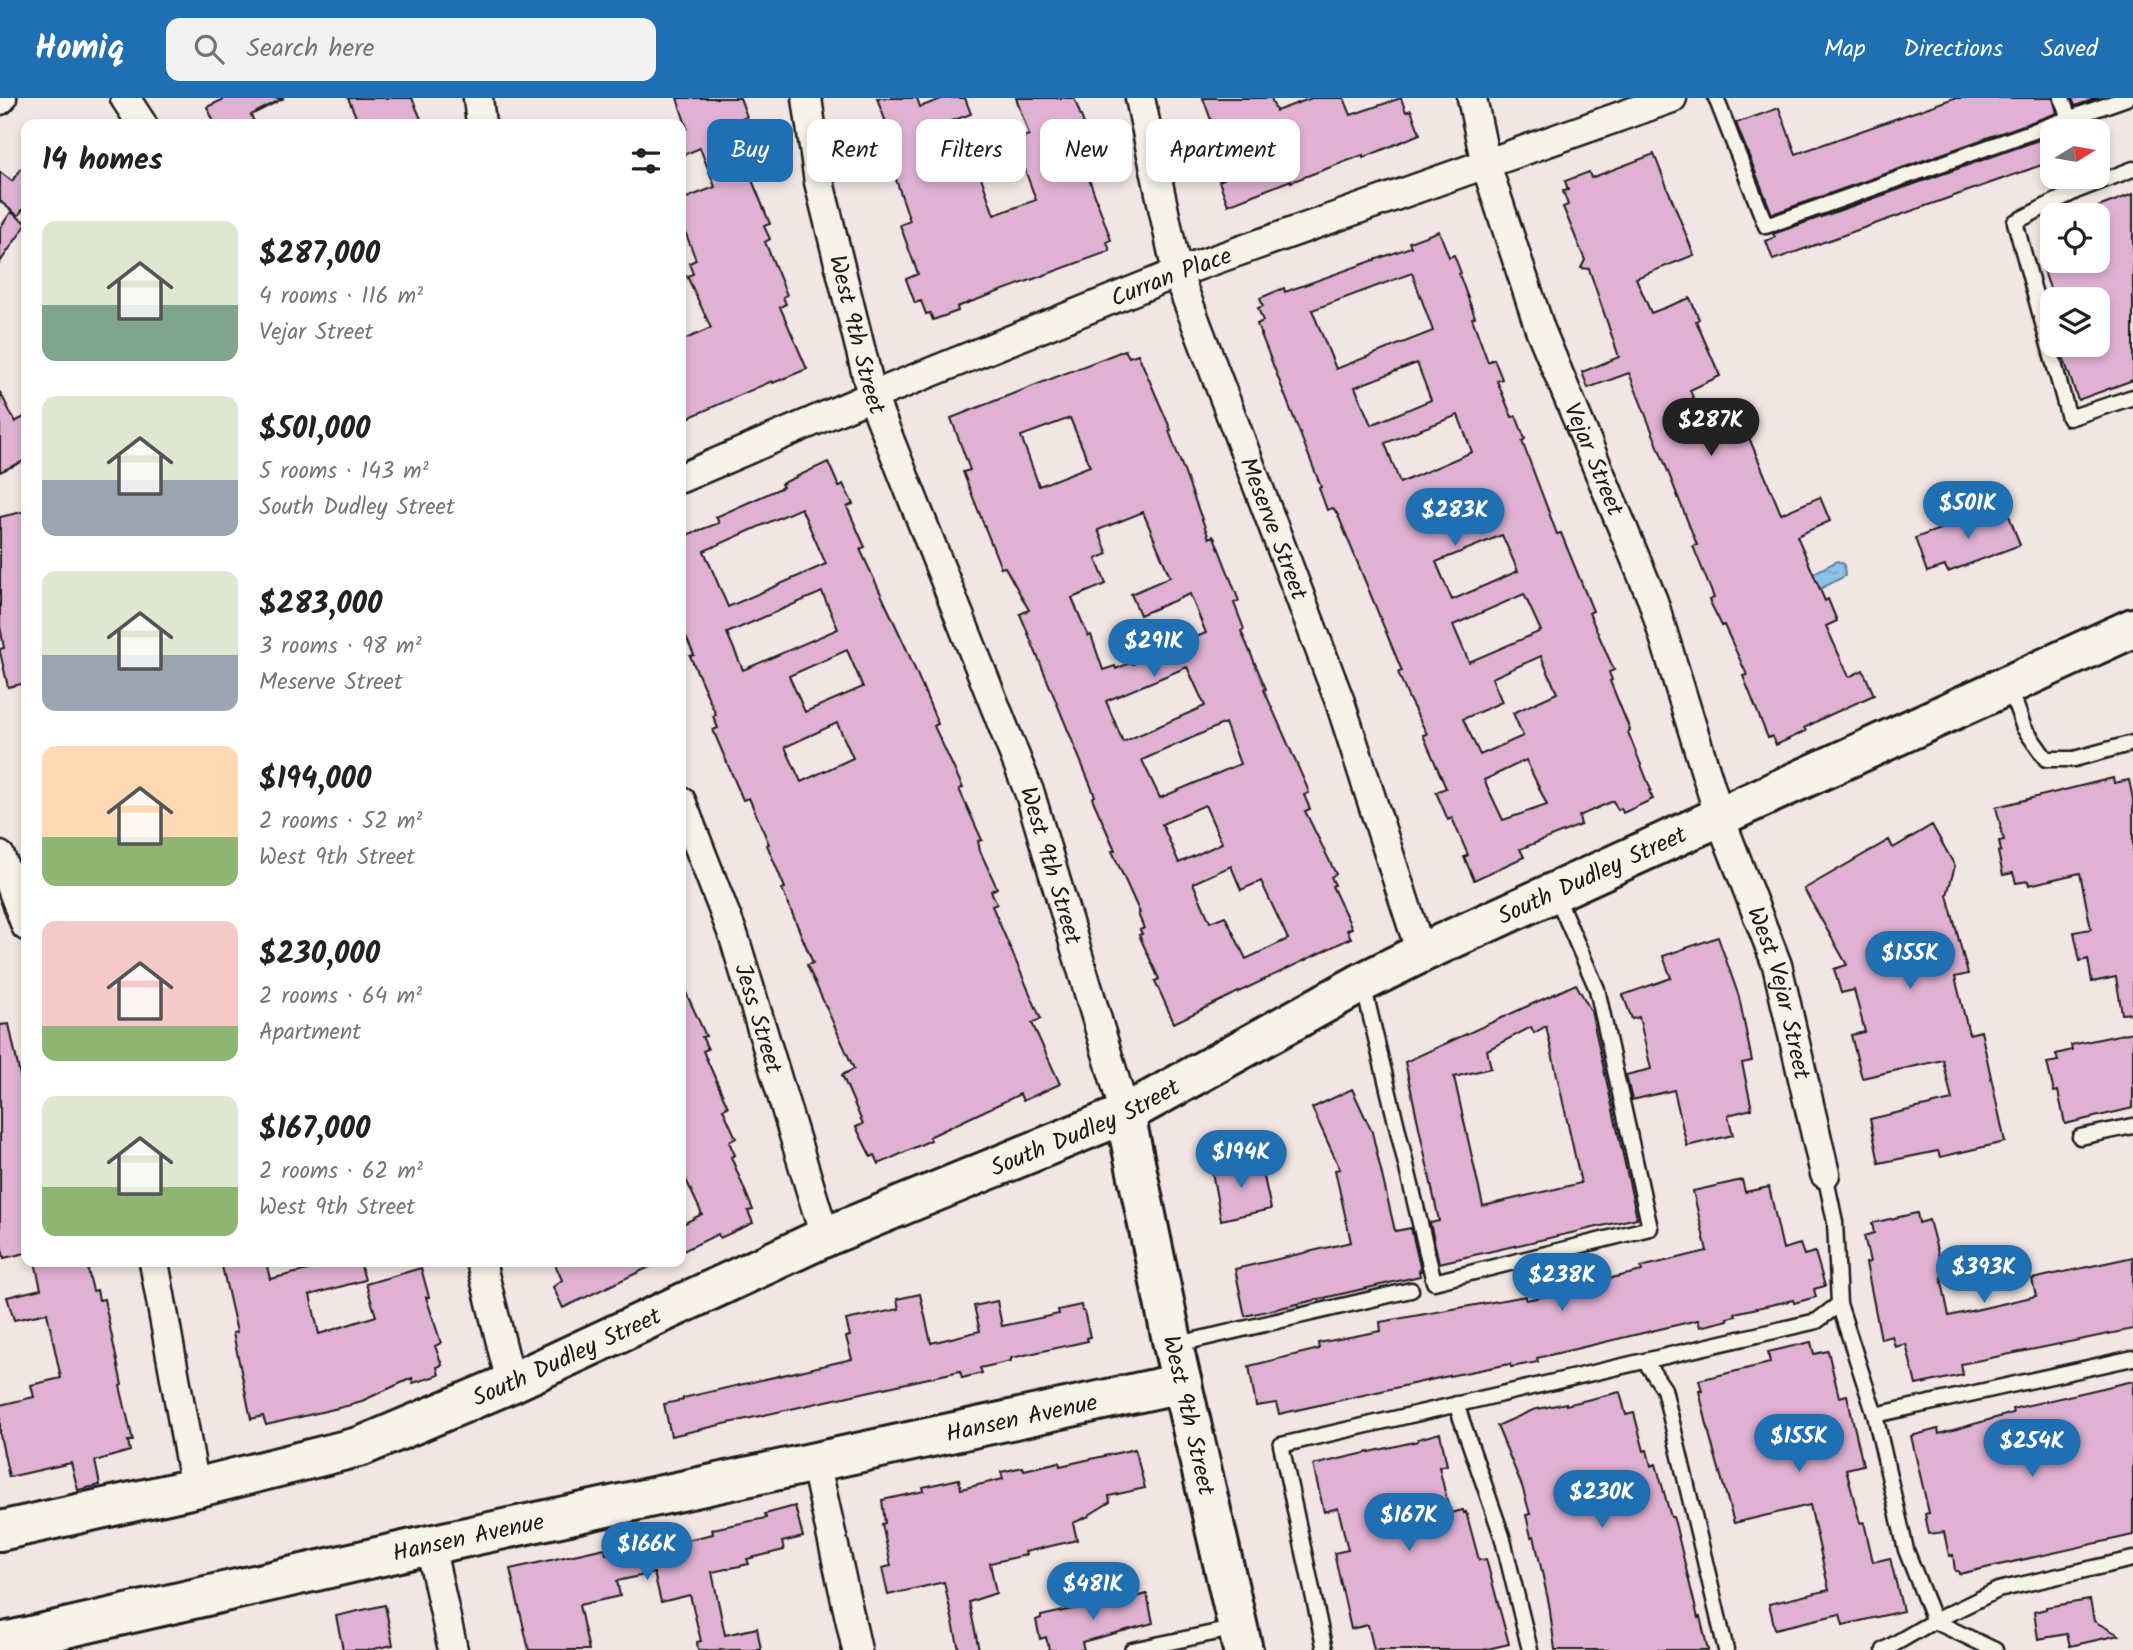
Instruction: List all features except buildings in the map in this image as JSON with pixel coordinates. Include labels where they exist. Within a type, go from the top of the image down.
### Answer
[{"type":"street","points":[[125,98],[139,119]]},
{"type":"street","points":[[478,98],[480,119]]},
{"type":"street","name":"West 9th Street","points":[[807,98],[819,182],[872,396],[1030,794],[1125,1114],[1173,1345],[1241,1639]]},
{"type":"street","name":"Meserve Street","points":[[1140,98],[1177,273],[1340,702],[1421,953]]},
{"type":"street","name":"Vejar Street","points":[[1472,98],[1486,165],[1540,329],[1653,601],[1720,818]]},
{"type":"street","name":"Curran Place","points":[[686,476],[872,396],[1177,273],[1672,98]]},
{"type":"street","name":"South Dudley Street","points":[[0,1531],[195,1488],[362,1446],[511,1383],[825,1237],[1125,1114],[1363,982],[1421,953],[2133,629]]},
{"type":"street","name":"Jess Street","points":[[686,814],[734,937],[825,1237]]},
{"type":"street","name":"West Vejar Street","points":[[1720,818],[1777,965],[1825,1174]]},
{"type":"street","points":[[0,856],[21,913]]},
{"type":"street","points":[[155,1267],[195,1488]]},
{"type":"street","points":[[482,1267],[511,1383]]},
{"type":"street","name":"Hansen Avenue","points":[[0,1643],[430,1545],[1182,1382]]},
{"type":"street","points":[[815,1461],[857,1650]]},
{"type":"street","points":[[430,1545],[453,1650]]},
{"type":"lane","points":[[1716,98],[1766,226],[2040,129]]},
{"type":"lane","points":[[2062,98],[2069,119],[2127,98]]},
{"type":"lane","points":[[2133,169],[2076,191],[2015,222],[2069,418],[2133,397]]},
{"type":"lane","points":[[2008,685],[2024,728],[2046,759],[2074,760],[2133,743]]},
{"type":"lane","points":[[1363,982],[1434,1282],[1650,1228],[1597,989],[1555,893]]},
{"type":"lane","points":[[2080,1138],[2133,1126]]},
{"type":"lane","points":[[1825,1174],[1835,1222],[1839,1304],[1875,1415],[1906,1550],[1934,1621],[1995,1650]]},
{"type":"lane","points":[[1173,1345],[1411,1290]]},
{"type":"lane","points":[[1325,1650],[1282,1445],[1817,1321],[1839,1304]]},
{"type":"lane","points":[[1875,1415],[2133,1359]]},
{"type":"lane","points":[[1645,1361],[1664,1389],[1726,1650]]},
{"type":"lane","points":[[1456,1404],[1502,1536],[1530,1650]]},
{"type":"lane","points":[[1884,1650],[1934,1621],[1998,1590],[2133,1559]]},
{"type":"lane","points":[[1132,1650],[1241,1639]]},
{"type":"water","points":[[1837,561],[1844,564],[1845,576],[1817,588],[1812,574]]}]
